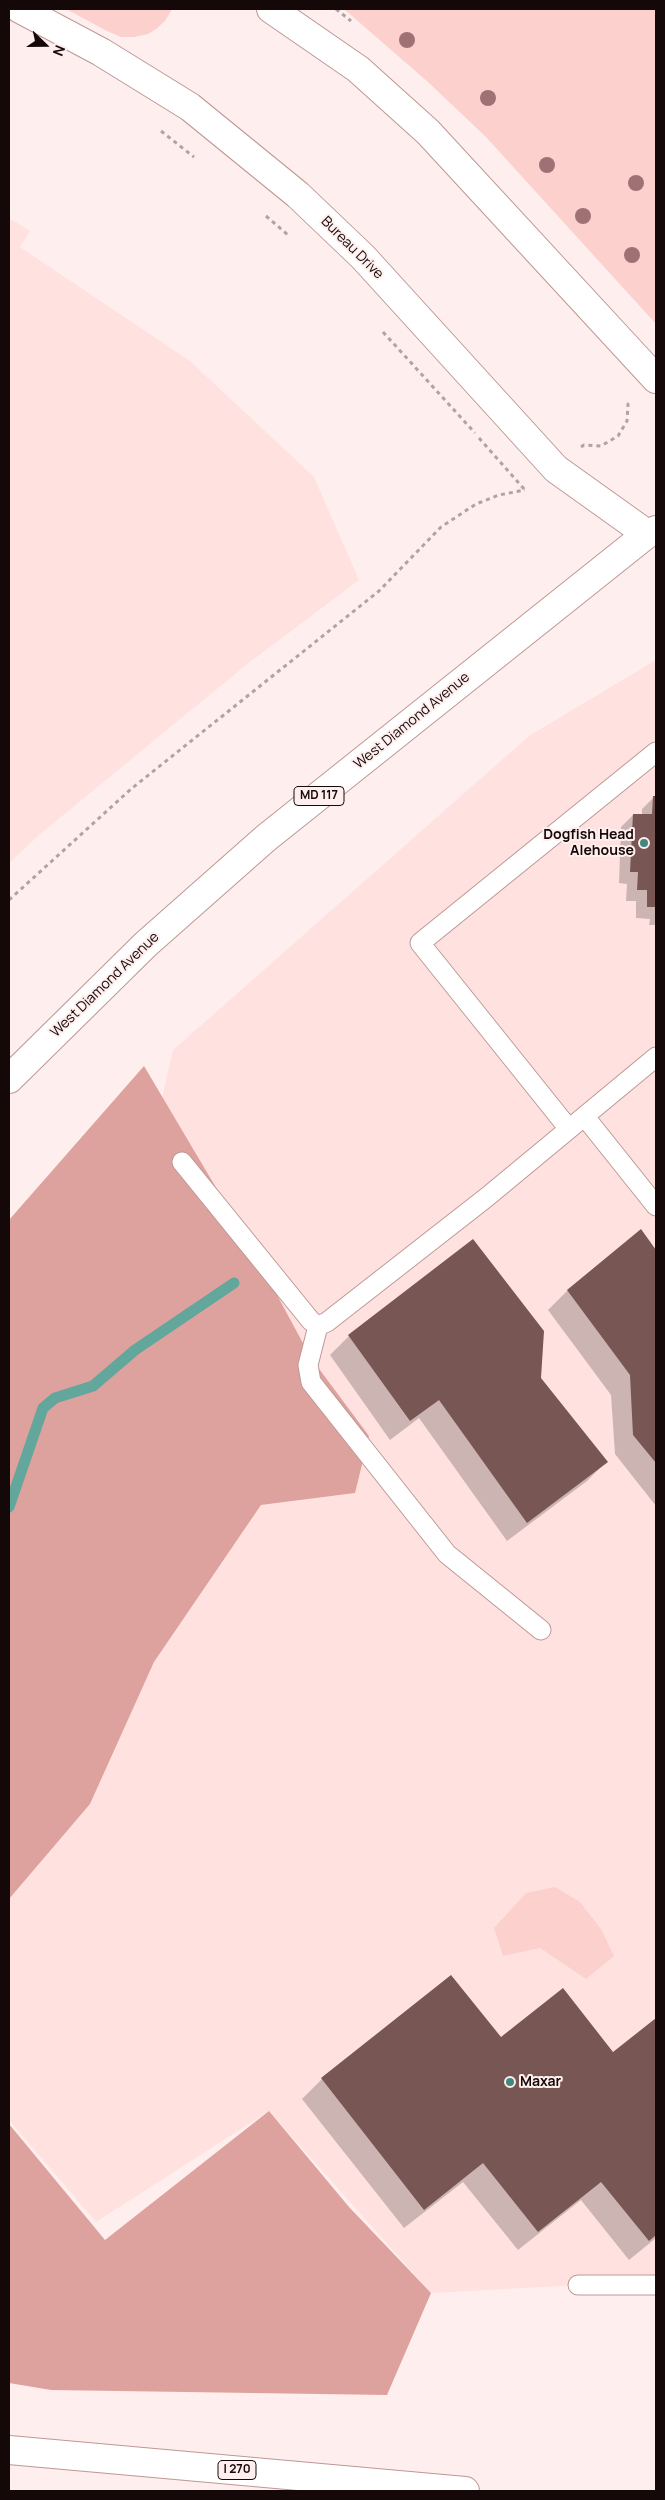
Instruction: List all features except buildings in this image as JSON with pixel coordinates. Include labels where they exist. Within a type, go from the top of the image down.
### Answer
[{"type":"main road","name":"Bureau Drive","points":[[20,9],[102,52],[161,87],[226,134],[298,195],[364,257],[556,469],[653,526]]},
{"type":"main road","points":[[271,9],[358,69],[428,132],[656,379]]},
{"type":"main road","name":"West Diamond Avenue","points":[[9,1079],[146,944],[266,838],[653,526]]},
{"type":"main road","name":"I 270","points":[[9,2450],[464,2491]]},
{"type":"lane","points":[[569,1129],[420,943],[656,752]]},
{"type":"lane","points":[[318,1326],[327,1322],[585,1117],[656,1057]]},
{"type":"lane","points":[[585,1117],[656,1206]]},
{"type":"lane","points":[[182,1162],[318,1326]]},
{"type":"lane","points":[[318,1326],[308,1366],[311,1382],[447,1554],[541,1630]]},
{"type":"lane","points":[[578,2285],[656,2286]]},
{"type":"path","points":[[158,129],[199,161]]},
{"type":"path","points":[[263,213],[290,237]]},
{"type":"path","points":[[381,330],[525,490]]},
{"type":"path","points":[[578,449],[584,444],[601,446],[618,436],[627,421],[628,404],[633,398]]},
{"type":"path","points":[[9,900],[131,789],[380,591],[442,527],[476,504],[499,495],[530,489]]},
{"type":"shaded area","points":[[66,9],[172,9],[165,21],[148,34],[121,37]]},
{"type":"shaded area","points":[[344,9],[656,9],[656,324],[486,137],[428,82]]},
{"type":"shaded area","points":[[9,218],[30,231],[20,247],[190,361],[314,477],[359,580],[246,665],[39,835],[9,863]]},
{"type":"shaded area","points":[[656,660],[656,2292],[578,2285],[431,2293],[269,2111],[96,2222],[9,2120],[9,1890],[90,1804],[154,1662],[261,1505],[355,1493],[149,1155],[173,1050],[529,736]]},
{"type":"shaded area","points":[[144,1066],[250,1245],[311,1358],[369,1436],[355,1493],[261,1505],[154,1662],[90,1804],[9,1899],[9,1220]]},
{"type":"shaded area","points":[[555,1887],[580,1902],[601,1929],[614,1956],[586,1979],[540,1948],[503,1956],[494,1928],[526,1893]]},
{"type":"shaded area","points":[[269,2111],[349,2207],[431,2293],[387,2395],[51,2390],[9,2383],[9,2124],[105,2240]]},
{"type":"waterway","points":[[9,1507],[43,1408],[55,1398],[93,1386],[135,1350],[234,1283]]},
{"type":"place","name":"Dogfish Head Alehouse","points":[[644,843]]},
{"type":"place","name":"Maxar","points":[[510,2082]]}]
